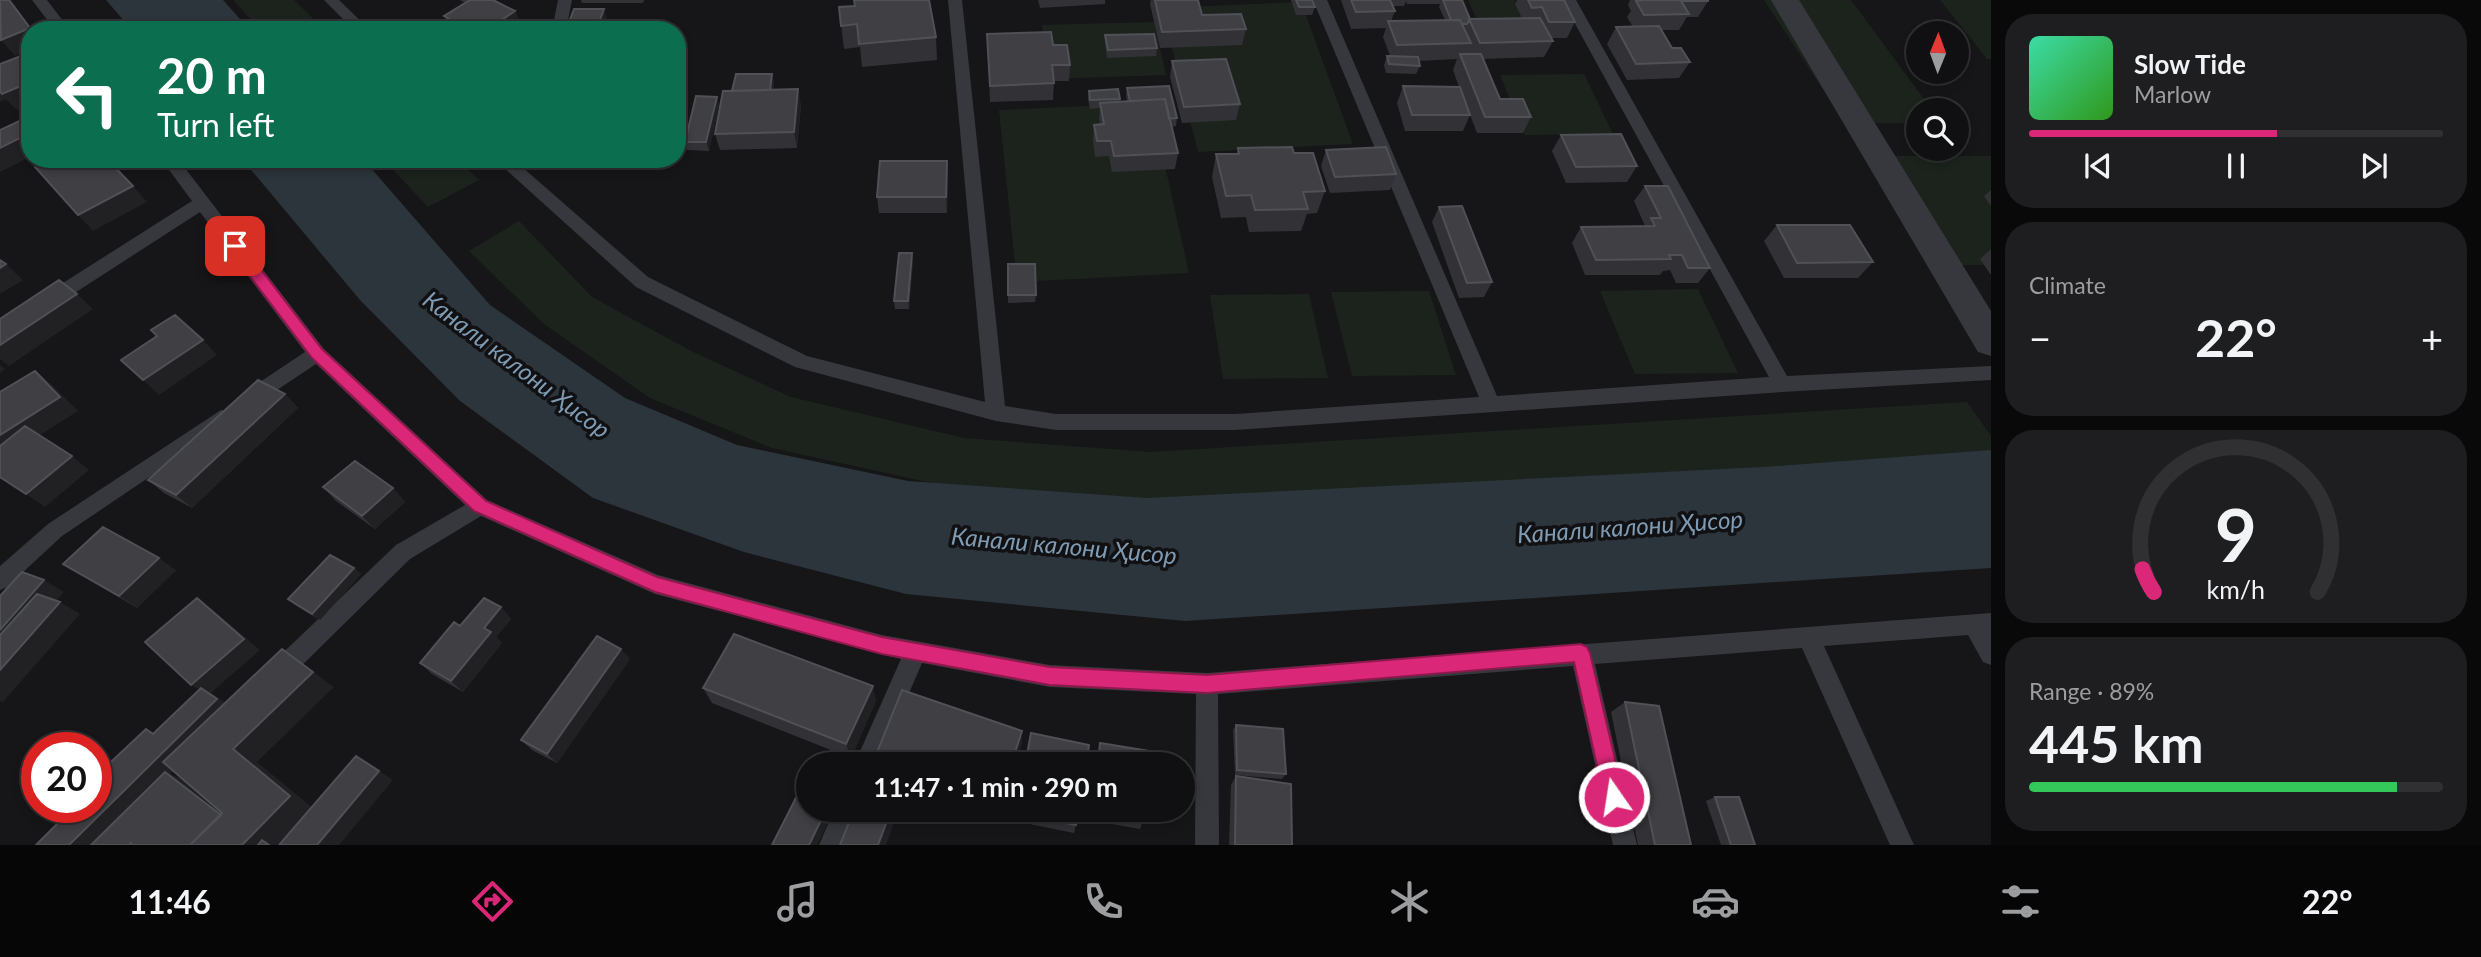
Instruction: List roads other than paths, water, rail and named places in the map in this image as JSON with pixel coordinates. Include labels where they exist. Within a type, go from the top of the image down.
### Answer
[{"type":"street","points":[[1785,0],[1991,342]]},
{"type":"lane","points":[[39,0],[56,21]]},
{"type":"lane","points":[[331,0],[353,21]]},
{"type":"lane","points":[[561,21],[565,0]]},
{"type":"lane","points":[[955,0],[996,413]]},
{"type":"lane","points":[[1320,0],[1491,404]]},
{"type":"lane","points":[[1569,0],[1783,384]]},
{"type":"lane","points":[[176,168],[317,354],[480,506],[655,584],[882,645],[1050,676],[1207,684],[1983,624],[1991,655]]},
{"type":"lane","points":[[512,168],[642,282],[802,362],[996,413],[1056,422],[1235,422],[1783,384],[1991,373]]},
{"type":"lane","points":[[34,310],[202,203]]},
{"type":"lane","points":[[0,580],[55,530],[317,354]]},
{"type":"lane","points":[[266,684],[403,552],[480,506]]},
{"type":"lane","points":[[1808,636],[1902,845]]},
{"type":"lane","points":[[872,752],[916,651]]},
{"type":"lane","points":[[1581,653],[1625,845]]},
{"type":"lane","points":[[1207,684],[1207,845]]},
{"type":"lane","points":[[831,845],[841,822]]},
{"type":"water","points":[[106,0],[223,0],[242,21],[124,21]]},
{"type":"water","name":"Канали калони Ҳисор","points":[[250,168],[371,168],[490,305],[625,398],[737,445],[908,481],[1147,498],[1763,467],[1991,450],[1991,568],[1185,621],[906,594],[744,552],[593,498],[460,401],[360,300]]}]
